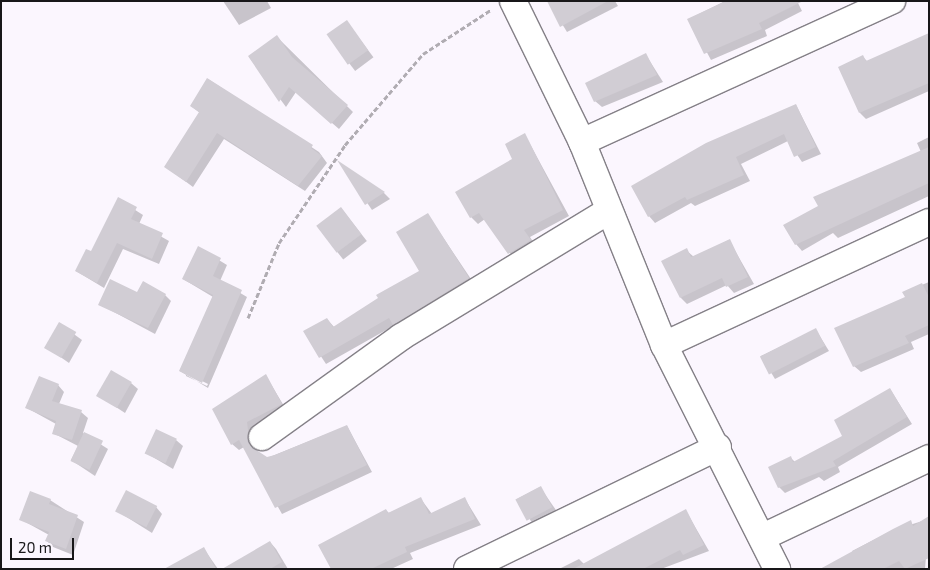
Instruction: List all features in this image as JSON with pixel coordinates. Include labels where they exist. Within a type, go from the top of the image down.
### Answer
[{"type":"street","points":[[582,142],[892,1]]},
{"type":"street","points":[[505,4],[582,142],[608,211],[664,345],[718,447],[777,569]]},
{"type":"street","points":[[262,437],[401,338],[608,211]]},
{"type":"street","points":[[664,345],[929,222]]},
{"type":"street","points":[[467,569],[718,447]]},
{"type":"street","points":[[763,537],[929,458]]},
{"type":"path","points":[[248,318],[279,243],[345,145],[423,54],[505,4]]},
{"type":"building","points":[[547,1],[608,1],[560,27]]},
{"type":"building","points":[[726,1],[803,1],[759,23],[762,29],[704,54],[687,19]]},
{"type":"building","points":[[347,20],[368,50],[348,65],[327,34]]},
{"type":"building","points":[[929,33],[929,83],[859,113],[838,67],[863,55],[866,61]]},
{"type":"building","points":[[277,35],[292,57],[348,105],[331,124],[289,87],[279,102],[248,56]]},
{"type":"building","points":[[646,53],[657,75],[594,102],[585,83]]},
{"type":"building","points":[[207,78],[313,145],[311,148],[322,156],[298,186],[217,133],[186,182],[164,167],[199,112],[190,106]]},
{"type":"building","points":[[796,104],[816,147],[794,157],[784,134],[736,157],[744,175],[687,200],[685,197],[648,217],[631,186],[706,143]]},
{"type":"building","points":[[525,133],[563,210],[524,230],[531,240],[508,254],[479,213],[470,218],[455,192],[512,159],[505,144]]},
{"type":"building","points":[[929,147],[929,183],[795,245],[783,225],[818,206],[813,197]]},
{"type":"building","points":[[337,160],[385,192],[365,205]]},
{"type":"building","points":[[118,197],[137,207],[131,219],[163,233],[152,259],[117,243],[97,283],[75,271],[86,249],[91,251]]},
{"type":"building","points":[[341,207],[361,234],[337,253],[316,226]]},
{"type":"building","points":[[428,213],[469,278],[393,325],[389,318],[319,358],[303,331],[327,318],[333,327],[378,298],[376,295],[419,271],[396,232]]},
{"type":"building","points":[[730,239],[748,277],[726,287],[722,278],[680,298],[661,261],[687,248],[691,257]]},
{"type":"building","points":[[198,246],[221,258],[213,276],[242,290],[202,383],[179,371],[213,295],[182,279]]},
{"type":"building","points":[[110,279],[137,292],[143,281],[166,294],[148,328],[98,305]]},
{"type":"building","points":[[922,283],[929,297],[929,325],[905,336],[909,343],[853,367],[834,328],[905,297],[902,292]]},
{"type":"building","points":[[59,322],[76,332],[61,358],[44,348]]},
{"type":"building","points":[[816,328],[825,346],[769,374],[760,357]]},
{"type":"building","points":[[111,370],[132,382],[117,408],[96,396]]},
{"type":"building","points":[[266,374],[282,404],[247,422],[250,446],[267,457],[347,425],[367,465],[275,508],[239,440],[231,445],[212,409]]},
{"type":"building","points":[[39,376],[59,384],[52,401],[82,410],[72,440],[52,434],[56,421],[25,408]]},
{"type":"building","points":[[890,388],[907,417],[833,461],[836,466],[778,488],[768,467],[791,456],[793,462],[842,436],[834,420]]},
{"type":"building","points":[[156,429],[177,439],[165,463],[145,453]]},
{"type":"building","points":[[84,432],[103,441],[90,470],[70,461]]},
{"type":"building","points":[[541,486],[552,507],[527,521],[515,500]]},
{"type":"building","points":[[126,490],[157,506],[146,527],[115,511]]},
{"type":"building","points":[[30,491],[51,499],[49,504],[78,515],[66,549],[45,541],[49,532],[19,520]]},
{"type":"building","points":[[421,497],[429,514],[465,497],[475,519],[405,547],[407,552],[371,569],[331,569],[318,545],[386,509],[388,513]]},
{"type":"building","points":[[686,509],[704,545],[683,555],[680,550],[643,569],[573,569]]},
{"type":"building","points":[[929,516],[929,558],[905,569],[899,561],[883,569],[820,569],[911,520],[913,526]]},
{"type":"building","points":[[270,541],[282,562],[270,569],[222,569]]},
{"type":"building","points":[[204,547],[216,569],[164,569]]}]
